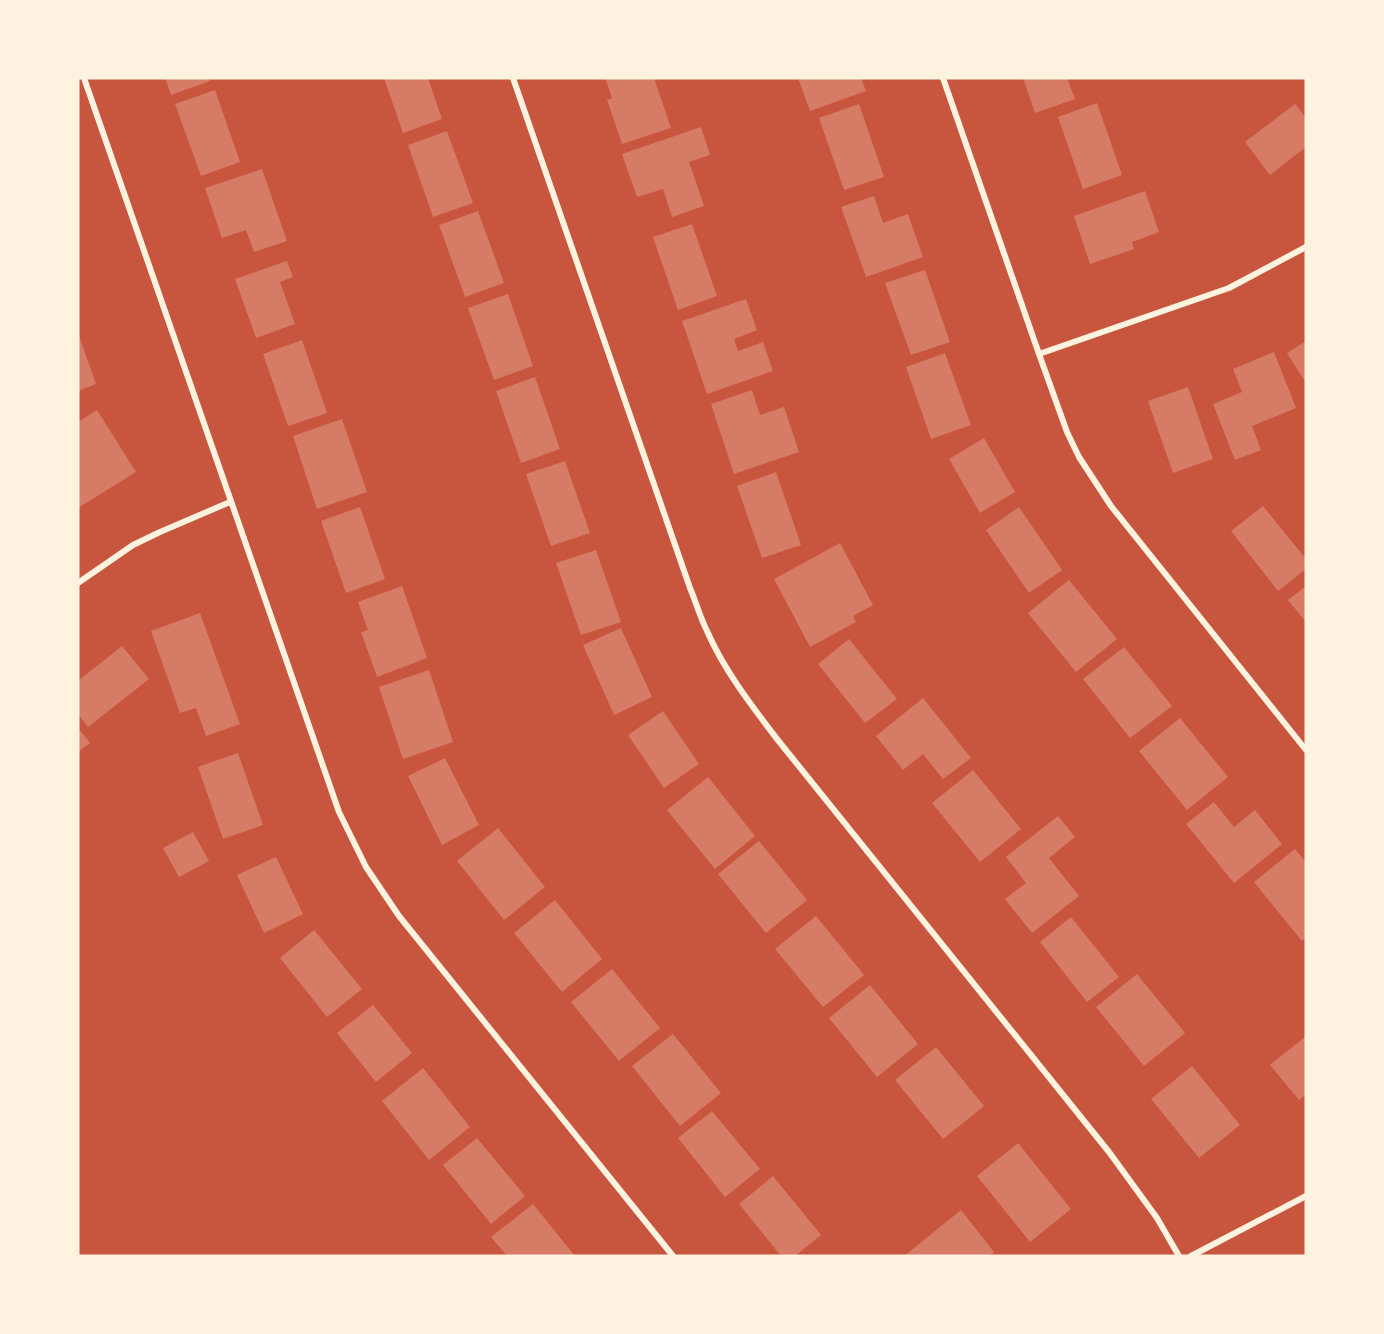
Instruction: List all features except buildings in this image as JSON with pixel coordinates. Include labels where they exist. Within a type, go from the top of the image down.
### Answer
[{"type":"street","points":[[84,78],[339,812],[366,867],[399,916],[672,1256]]},
{"type":"street","points":[[513,78],[690,588],[707,632],[724,663],[748,701],[777,739],[1109,1152],[1157,1218],[1179,1256]]},
{"type":"street","points":[[943,78],[1039,354],[1067,432],[1079,457],[1111,506],[1306,750]]},
{"type":"street","points":[[1039,354],[1229,288],[1306,247]]},
{"type":"street","points":[[78,584],[133,545],[230,502]]},
{"type":"street","points":[[1191,1256],[1306,1196]]}]
